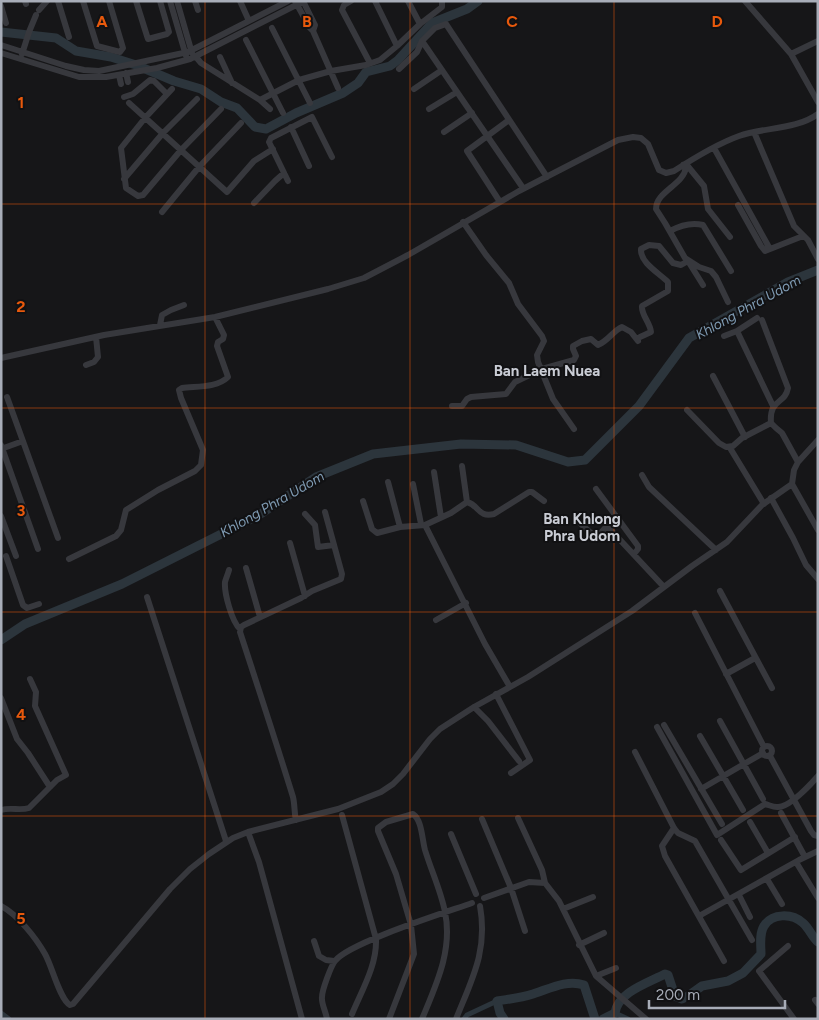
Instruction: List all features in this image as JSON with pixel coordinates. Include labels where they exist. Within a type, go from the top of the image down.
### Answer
[{"type":"street","points":[[22,55],[28,32],[47,1]]},
{"type":"street","points":[[58,1],[69,37]]},
{"type":"street","points":[[83,1],[97,46],[120,52],[123,48],[110,1]]},
{"type":"street","points":[[136,1],[148,39],[151,40],[169,32],[160,1]]},
{"type":"street","points":[[170,1],[192,58],[260,100],[270,109]]},
{"type":"street","points":[[178,1],[182,32]]},
{"type":"street","points":[[195,1],[198,10]]},
{"type":"street","points":[[240,1],[249,21]]},
{"type":"street","points":[[121,72],[140,63],[188,51],[288,1]]},
{"type":"street","points":[[1,53],[22,55],[77,69],[99,72],[137,72],[192,58],[296,3],[304,1],[316,25],[313,31]]},
{"type":"street","points":[[351,1],[344,5],[342,10],[370,63]]},
{"type":"street","points":[[375,1],[397,46]]},
{"type":"street","points":[[408,1],[420,24]]},
{"type":"street","points":[[260,100],[299,80],[380,60],[442,7],[442,1]]},
{"type":"street","points":[[746,1],[791,54],[818,102]]},
{"type":"street","points":[[296,3],[313,31],[338,88]]},
{"type":"street","points":[[1,6],[6,23]]},
{"type":"street","points":[[399,69],[417,52],[422,41],[435,28],[446,24],[546,176]]},
{"type":"street","points":[[272,28],[310,103]]},
{"type":"street","points":[[246,40],[283,113]]},
{"type":"street","points":[[422,41],[523,188]]},
{"type":"street","points":[[791,54],[818,41]]},
{"type":"street","points":[[1,45],[22,55]]},
{"type":"street","points":[[220,57],[232,83]]},
{"type":"street","points":[[137,72],[140,63]]},
{"type":"street","points":[[414,89],[442,70]]},
{"type":"street","points":[[121,72],[128,98],[145,118],[227,192],[254,161],[273,149]]},
{"type":"street","points":[[128,98],[150,80],[169,92],[121,148],[124,179],[127,189],[138,196],[143,195],[181,150],[221,109]]},
{"type":"street","points":[[429,109],[457,92]]},
{"type":"street","points":[[124,179],[163,133],[197,99]]},
{"type":"street","points":[[444,132],[472,113]]},
{"type":"street","points":[[1,358],[96,336],[215,317],[328,289],[371,275],[523,188],[618,140],[633,137],[642,138],[648,144],[659,170],[666,173],[674,171],[739,136],[792,125],[818,114]]},
{"type":"street","points":[[288,181],[269,142],[271,138],[291,127],[312,117],[332,157]]},
{"type":"street","points":[[500,202],[467,151],[509,120]]},
{"type":"street","points":[[162,212],[199,166],[241,123]]},
{"type":"street","points":[[291,127],[309,166]]},
{"type":"street","points":[[754,132],[794,226],[808,240],[817,256]]},
{"type":"street","points":[[714,148],[770,249]]},
{"type":"street","points":[[685,165],[684,174],[658,200],[655,207],[703,285]]},
{"type":"street","points":[[685,165],[704,186],[708,209],[730,236]]},
{"type":"street","points":[[254,203],[274,180],[284,173]]},
{"type":"street","points":[[738,205],[765,251],[804,236]]},
{"type":"street","points":[[463,222],[486,255],[509,283],[518,304],[542,336],[543,346],[537,355],[553,399],[574,429]]},
{"type":"street","points":[[670,231],[681,225],[703,224],[731,271]]},
{"type":"street","points":[[452,406],[462,406],[471,397],[506,394],[515,382],[542,369],[574,360],[576,356],[572,347],[575,344],[591,339],[598,345],[620,328],[630,332],[639,339],[652,332],[651,326],[642,312],[642,306],[668,291],[669,287],[668,282],[644,260],[641,255],[641,249],[649,245],[658,246],[673,263],[681,265],[688,261]]},
{"type":"street","points":[[688,261],[711,271],[716,276],[728,302]]},
{"type":"street","points":[[160,325],[162,315],[184,306]]},
{"type":"street","points":[[69,559],[116,536],[121,530],[126,510],[195,470],[201,464],[203,450],[179,390],[182,388],[205,386],[226,380],[228,377],[217,346],[218,342],[224,338],[224,335],[215,317]]},
{"type":"street","points":[[724,336],[760,319],[788,388],[787,394],[774,406],[770,414],[771,423],[782,432],[798,462]]},
{"type":"street","points":[[737,330],[774,406]]},
{"type":"street","points":[[86,365],[94,362],[98,357],[96,336]]},
{"type":"street","points":[[713,376],[745,437]]},
{"type":"street","points":[[7,397],[58,538]]},
{"type":"street","points":[[687,410],[719,443],[730,448],[764,504]]},
{"type":"street","points":[[730,448],[745,437],[771,423]]},
{"type":"street","points":[[818,440],[798,462],[794,470],[792,484],[818,530]]},
{"type":"street","points":[[24,441],[2,448],[38,549]]},
{"type":"street","points":[[462,466],[467,502]]},
{"type":"street","points":[[434,472],[441,517]]},
{"type":"street","points":[[642,475],[649,487],[716,550]]},
{"type":"street","points":[[388,482],[400,527]]},
{"type":"street","points":[[412,484],[423,525],[466,603],[485,644],[510,687]]},
{"type":"street","points":[[1,906],[19,920],[45,954],[65,1002],[70,1005],[76,1001],[116,955],[170,889],[190,869],[226,842],[248,832],[352,805],[381,792],[393,784],[430,738],[440,729],[632,611],[716,550],[738,532],[764,504],[792,484]]},
{"type":"street","points":[[596,489],[638,546],[634,554]]},
{"type":"street","points":[[467,502],[470,502],[482,514],[487,515],[497,512],[529,492],[544,500]]},
{"type":"street","points":[[771,498],[806,565],[818,579]]},
{"type":"street","points":[[364,501],[372,529],[380,533],[400,527],[423,525],[467,502]]},
{"type":"street","points":[[240,629],[244,625],[312,591],[341,579],[342,574],[325,512]]},
{"type":"street","points":[[304,514],[315,527],[318,547],[334,545]]},
{"type":"street","points":[[1,516],[4,531],[15,554],[4,556],[23,606],[27,608],[39,604]]},
{"type":"street","points":[[315,527],[328,524]]},
{"type":"street","points":[[580,524],[594,536],[598,536],[608,527],[664,587]]},
{"type":"street","points":[[290,543],[305,596]]},
{"type":"street","points":[[246,568],[260,617]]},
{"type":"street","points":[[229,570],[225,585],[231,611],[236,625],[240,629],[266,708],[293,799],[293,810],[296,820]]},
{"type":"street","points":[[720,591],[772,688]]},
{"type":"street","points":[[147,597],[226,842]]},
{"type":"street","points":[[436,620],[466,603]]},
{"type":"street","points":[[696,612],[763,750]]},
{"type":"street","points":[[726,674],[755,658]]},
{"type":"street","points":[[1,810],[6,808],[23,810],[29,808],[57,780],[66,775],[35,706],[36,692],[30,679]]},
{"type":"street","points":[[496,694],[530,760],[511,773]]},
{"type":"street","points":[[1,698],[17,739],[50,787]]},
{"type":"street","points":[[474,707],[488,721],[519,761]]},
{"type":"street","points":[[720,721],[763,799]]},
{"type":"street","points":[[722,824],[661,726],[717,835],[765,804],[777,807],[782,806],[804,791],[818,776]]},
{"type":"street","points":[[700,736],[743,810]]},
{"type":"street","points":[[701,790],[770,746],[772,748],[770,756],[811,831],[814,835],[818,836]]},
{"type":"street","points":[[635,752],[674,828],[678,833],[695,842],[752,940]]},
{"type":"street","points":[[781,813],[805,857]]},
{"type":"street","points":[[389,1019],[414,954],[411,925],[396,874],[378,828],[386,822],[410,814],[417,817],[424,848],[445,912],[446,937],[444,961],[422,1019]]},
{"type":"street","points":[[342,815],[377,948],[374,962],[352,1014]]},
{"type":"street","points":[[518,818],[542,870],[545,883],[555,894],[596,976],[646,1019]]},
{"type":"street","points":[[482,819],[511,888],[525,931]]},
{"type":"street","points":[[750,822],[768,853]]},
{"type":"street","points":[[674,828],[662,846],[665,856],[724,961]]},
{"type":"street","points":[[248,832],[259,862],[302,1019]]},
{"type":"street","points":[[451,834],[476,894]]},
{"type":"street","points":[[721,840],[741,870],[794,838]]},
{"type":"street","points":[[699,916],[818,851]]},
{"type":"street","points":[[796,862],[818,898]]},
{"type":"street","points":[[767,879],[782,904]]},
{"type":"street","points":[[484,898],[529,882],[545,883]]},
{"type":"street","points":[[476,894],[480,894],[484,898]]},
{"type":"street","points":[[472,903],[472,899],[476,894]]},
{"type":"street","points":[[739,895],[750,917]]},
{"type":"street","points":[[456,1019],[481,953],[483,937],[480,906],[483,904],[484,898]]},
{"type":"street","points":[[562,909],[593,898]]},
{"type":"street","points":[[472,903],[475,906],[480,906]]},
{"type":"street","points":[[327,1019],[322,996],[334,961],[341,955],[411,925],[472,903]]},
{"type":"street","points":[[579,944],[604,933]]},
{"type":"street","points":[[314,941],[319,956],[326,960],[334,961]]},
{"type":"street","points":[[788,946],[759,971],[794,1019]]},
{"type":"street","points":[[596,976],[616,968]]},
{"type":"waterway","points":[[1,32],[56,38],[76,51],[111,57],[136,65],[174,81],[201,89],[221,102],[237,108],[255,127],[266,129],[296,113],[343,93],[358,83],[366,72],[390,66],[398,60],[432,23],[467,9],[478,1]]},
{"type":"waterway","name":"Khlong Phra Udom","points":[[1,640],[25,624],[122,584],[259,515],[316,477],[373,454],[461,444],[516,445],[568,462],[585,460],[639,406],[689,338],[788,282],[818,270]]},
{"type":"waterway","points":[[603,1019],[615,1013],[617,1006],[628,994],[665,974],[668,975],[675,996],[682,999],[702,986],[728,981],[743,973],[761,954],[762,929],[768,922],[777,917],[788,916],[798,920],[805,925],[818,942]]},
{"type":"waterway","points":[[504,1019],[500,1013],[497,1001],[533,994],[558,985],[571,983],[584,985],[595,1019]]},
{"type":"waterway","points":[[464,1019],[467,1015],[497,1001]]},
{"type":"waterway","points":[[1,1013],[9,1019]]},
{"type":"waterway","points":[[615,1013],[628,1019]]},
{"type":"district","name":"Ban Laem Nuea","points":[[547,371]]},
{"type":"district","name":"Ban Khlong Phra Udom","points":[[582,528]]}]
